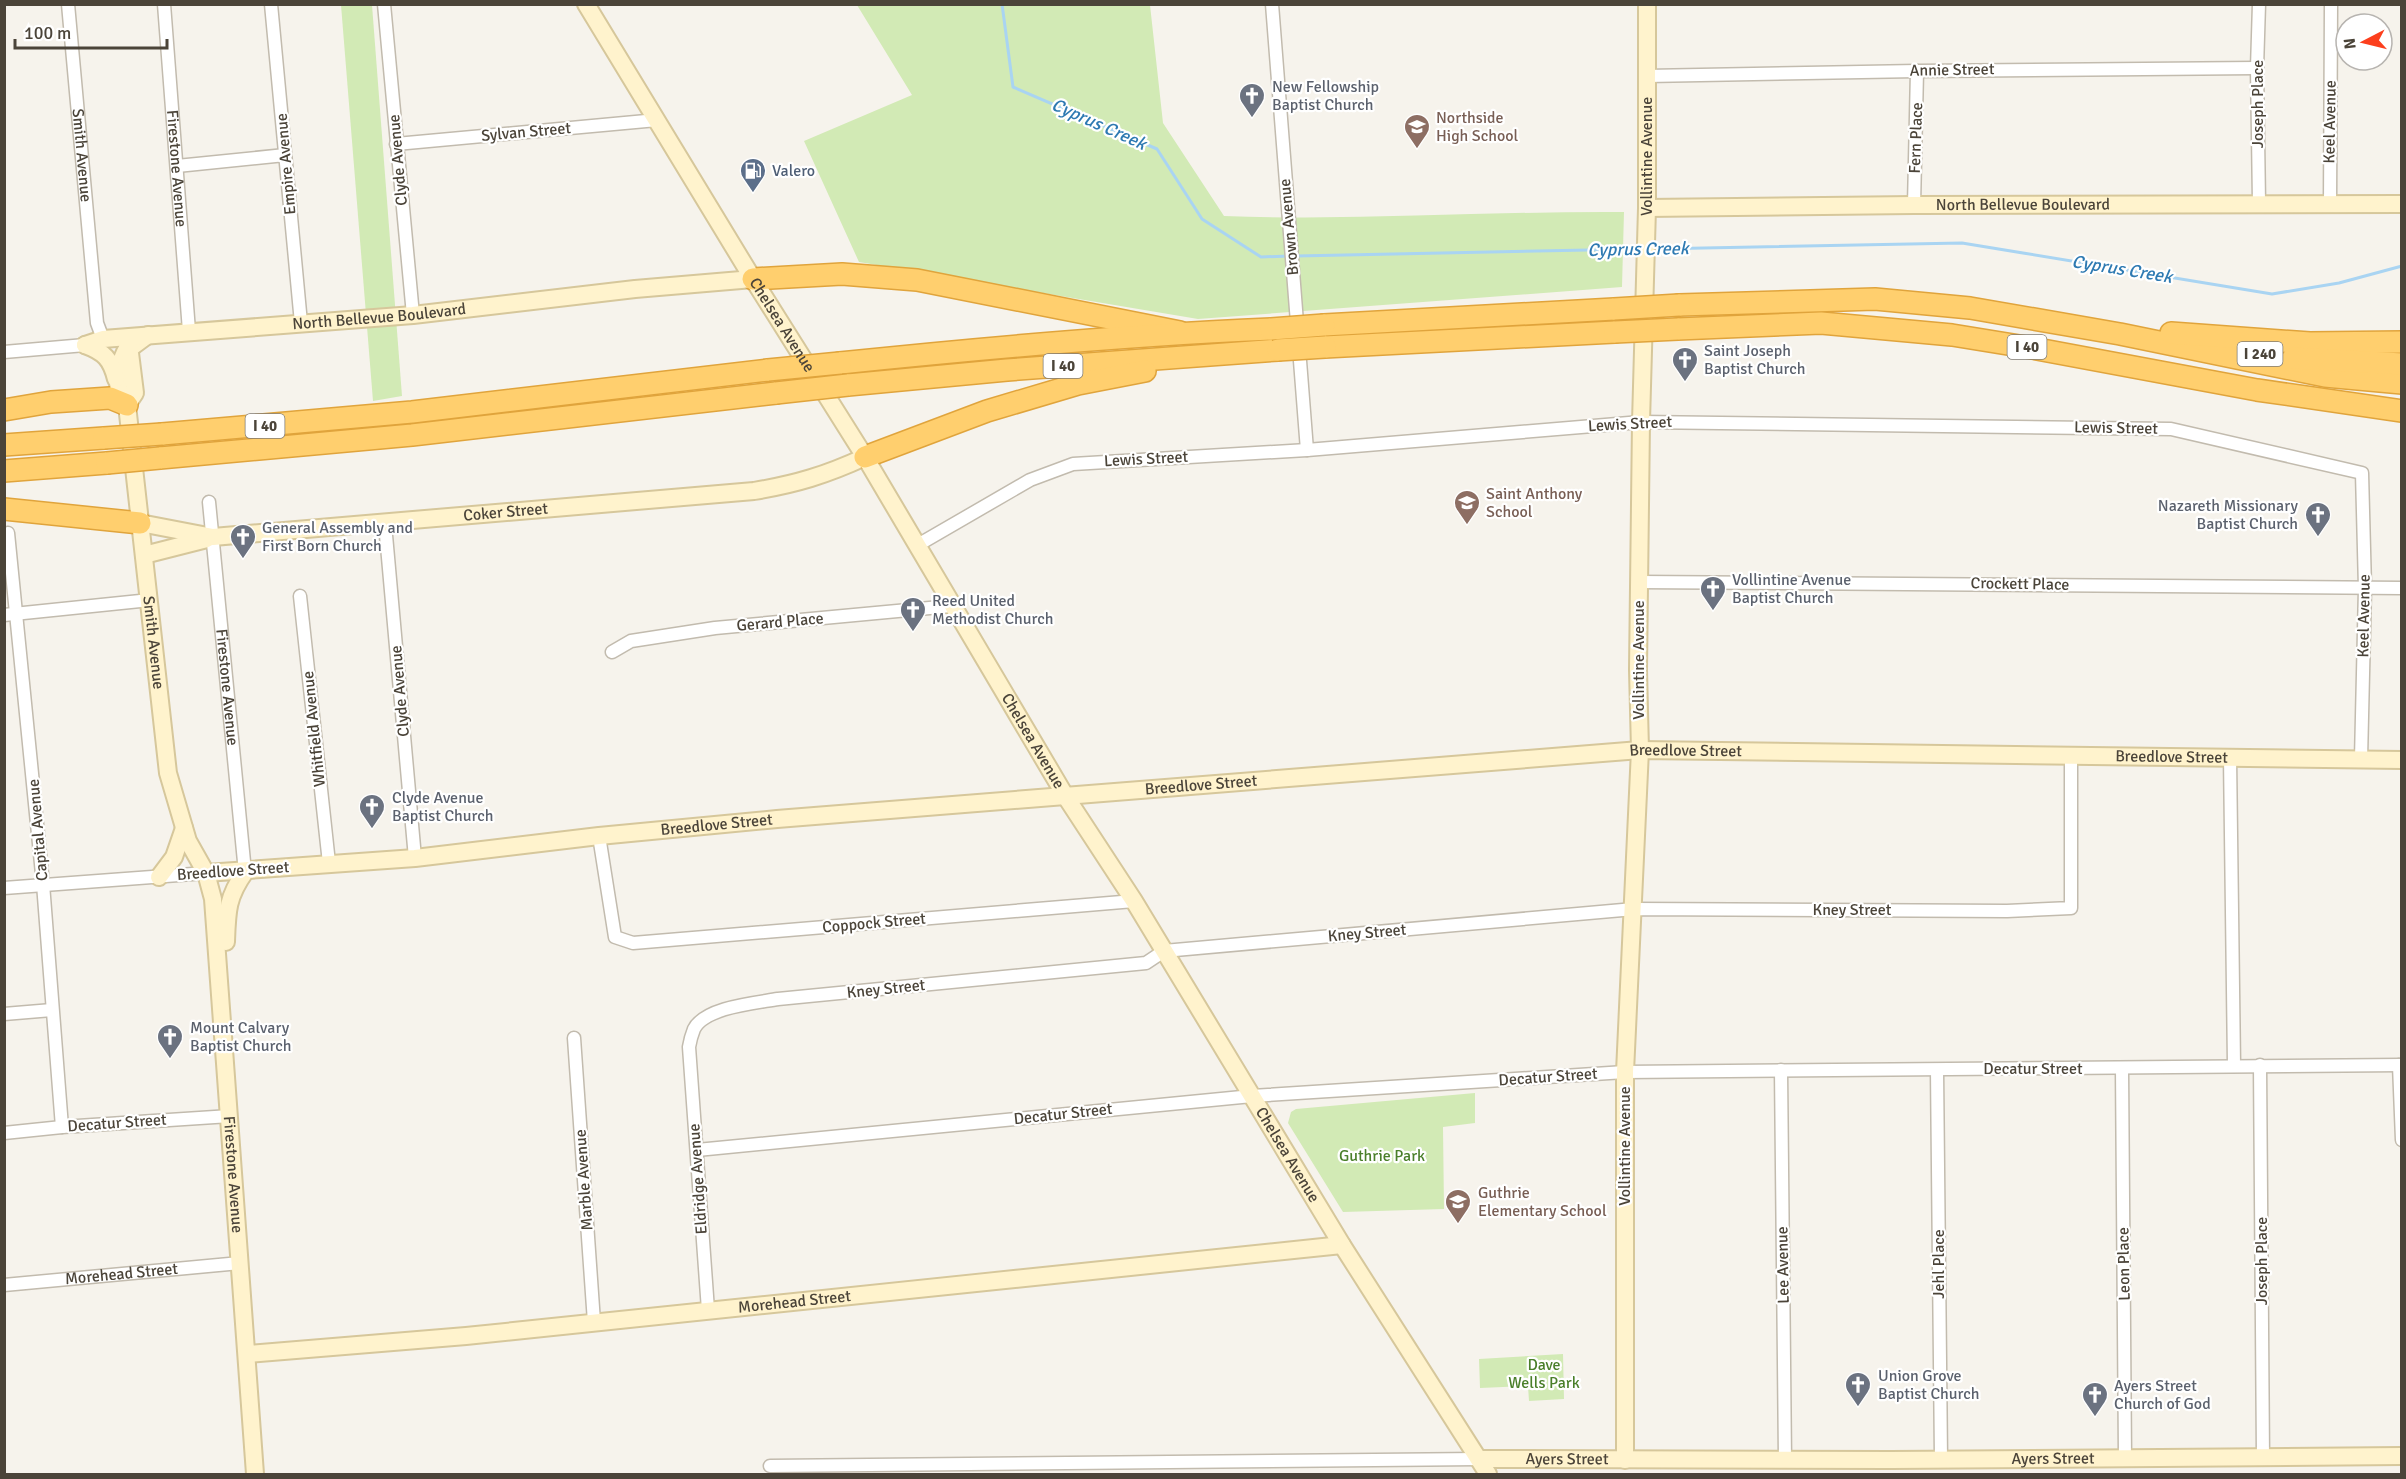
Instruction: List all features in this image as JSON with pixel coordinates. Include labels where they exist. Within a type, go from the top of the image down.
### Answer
[{"type":"highway","points":[[753,279],[842,274],[917,280],[1180,332]]},
{"type":"highway","name":"I 40","points":[[4,446],[412,412],[768,370],[1003,346],[1180,332],[1679,305],[1875,299],[1970,308],[2086,327],[2325,376],[2402,383]]},
{"type":"highway","name":"I 40","points":[[4,471],[412,435],[848,385],[1006,370],[1325,347],[1821,323],[1952,335],[2257,390],[2400,412]]},
{"type":"highway","points":[[2086,327],[2310,343],[2402,342]]},
{"type":"highway","name":"I 240","points":[[2120,334],[2309,359],[2402,364]]},
{"type":"highway","points":[[865,457],[987,411],[1078,384],[1246,352]]},
{"type":"highway","points":[[4,410],[51,402],[110,398],[127,405]]},
{"type":"highway","points":[[4,509],[140,523]]},
{"type":"street","name":"Smith Avenue","points":[[68,4],[97,323],[108,338]]},
{"type":"street","name":"Firestone Avenue","points":[[164,4],[189,331]]},
{"type":"street","name":"Empire Avenue","points":[[271,4],[301,323]]},
{"type":"street","name":"Clyde Avenue","points":[[384,4],[413,315]]},
{"type":"street","name":"Chelsea Avenue","points":[[586,4],[753,279],[865,457],[1066,797],[1134,901],[1342,1245],[1488,1474]]},
{"type":"street","name":"Brown Avenue","points":[[1272,4],[1307,450]]},
{"type":"street","name":"Vollintine Avenue","points":[[1625,1460],[1625,1072],[1640,750],[1639,582],[1647,228],[1647,4]]},
{"type":"street","name":"Joseph Place","points":[[2259,4],[2257,68],[2259,203]]},
{"type":"street","name":"Keel Avenue","points":[[2330,204],[2331,4]]},
{"type":"street","name":"Annie Street","points":[[1647,76],[1917,70],[2257,68]]},
{"type":"street","name":"Fern Place","points":[[1914,205],[1917,70]]},
{"type":"street","name":"Sylvan Street","points":[[396,144],[657,120]]},
{"type":"street","points":[[177,166],[285,155]]},
{"type":"street","name":"North Bellevue Boulevard","points":[[1647,208],[2402,204]]},
{"type":"street","name":"North Bellevue Boulevard","points":[[4,352],[85,345],[108,338],[413,315],[635,289],[753,279]]},
{"type":"street","points":[[117,383],[122,358],[128,348],[148,335]]},
{"type":"street","points":[[108,338],[128,348]]},
{"type":"street","name":"Smith Avenue","points":[[85,345],[99,350],[109,358],[117,383],[118,395],[127,405],[150,600],[164,748],[174,797],[184,828],[206,873]]},
{"type":"street","name":"Smith Avenue","points":[[127,405],[135,393],[128,348]]},
{"type":"street","name":"Lewis Street","points":[[916,546],[1030,480],[1073,464],[1307,450],[1641,422],[2171,429],[2361,473]]},
{"type":"street","name":"Coker Street","points":[[140,523],[213,537],[754,491],[793,485],[840,469],[865,457]]},
{"type":"street","name":"Keel Avenue","points":[[2361,473],[2365,588],[2361,759]]},
{"type":"street","name":"Firestone Avenue","points":[[209,502],[245,872]]},
{"type":"street","name":"Clyde Avenue","points":[[385,524],[415,858]]},
{"type":"street","name":"Capital Avenue","points":[[8,533],[11,614],[43,884],[62,1127]]},
{"type":"street","points":[[144,555],[213,537]]},
{"type":"street","name":"Crockett Place","points":[[1639,582],[2402,588]]},
{"type":"street","name":"Whitfield Avenue","points":[[300,596],[329,863]]},
{"type":"street","points":[[11,614],[150,600]]},
{"type":"street","name":"Gerard Place","points":[[612,652],[631,641],[715,628],[951,606]]},
{"type":"street","name":"Breedlove Street","points":[[4,888],[415,858],[599,836],[777,819],[1640,750],[2402,760]]},
{"type":"street","name":"Kney Street","points":[[689,1047],[695,1027],[713,1014],[737,1006],[778,999],[1146,963],[1164,951],[1634,909],[2007,911],[2071,908],[2071,755]]},
{"type":"street","points":[[2230,757],[2234,1065]]},
{"type":"street","points":[[159,877],[174,857],[184,828]]},
{"type":"street","name":"Coppock Street","points":[[599,836],[615,938],[633,943],[1134,901]]},
{"type":"street","points":[[219,956],[226,944],[227,916],[231,896],[245,872]]},
{"type":"street","name":"Firestone Avenue","points":[[206,873],[213,899],[219,956],[255,1474]]},
{"type":"street","points":[[4,1014],[52,1010]]},
{"type":"street","name":"Marble Avenue","points":[[574,1038],[594,1322]]},
{"type":"street","name":"Eldridge Avenue","points":[[689,1047],[708,1310]]},
{"type":"street","name":"Joseph Place","points":[[2260,1065],[2263,1458]]},
{"type":"street","points":[[2400,1065],[2402,1140]]},
{"type":"street","name":"Decatur Street","points":[[697,1150],[1252,1096],[1625,1072],[2400,1065]]},
{"type":"street","name":"Leon Place","points":[[2122,1069],[2125,1458]]},
{"type":"street","name":"Lee Avenue","points":[[1781,1070],[1785,1460]]},
{"type":"street","name":"Jehl Place","points":[[1938,1070],[1941,1459]]},
{"type":"street","name":"Decatur Street","points":[[4,1133],[230,1116]]},
{"type":"street","name":"Morehead Street","points":[[248,1354],[466,1336],[1342,1245]]},
{"type":"street","name":"Morehead Street","points":[[4,1285],[240,1263]]},
{"type":"street","name":"Ayers Street","points":[[770,1466],[1479,1459],[1785,1460],[2402,1456]]},
{"type":"green space","points":[[341,5],[372,5],[402,396],[373,401]]},
{"type":"green space","points":[[857,5],[1150,5],[1163,123],[1224,216],[1324,217],[1624,212],[1622,287],[1198,319],[859,262],[804,141],[912,95]]},
{"type":"green space","name":"Guthrie Park","points":[[1475,1093],[1475,1123],[1443,1127],[1444,1209],[1343,1212],[1288,1123],[1291,1112],[1296,1109]]},
{"type":"green space","name":"Dave Wells Park","points":[[1563,1354],[1564,1399],[1529,1401],[1528,1386],[1480,1388],[1479,1359]]},
{"type":"waterway","name":"Cyprus Creek","points":[[1002,4],[1013,87],[1157,149],[1202,219],[1261,257],[1289,256]]},
{"type":"waterway","name":"Cyprus Creek","points":[[1653,249],[1962,243],[2272,294],[2339,283],[2402,266]]},
{"type":"waterway","name":"Cyprus Creek","points":[[1296,256],[1640,249]]},
{"type":"place","name":"New Fellowship Baptist Church","points":[[1252,119]]},
{"type":"place","name":"Northside High School","points":[[1417,150]]},
{"type":"place","name":"Valero","points":[[753,194]]},
{"type":"place","name":"Saint Joseph Baptist Church","points":[[1685,383]]},
{"type":"place","name":"Saint Anthony School","points":[[1467,526]]},
{"type":"place","name":"Nazareth Missionary Baptist Church","points":[[2318,538]]},
{"type":"place","name":"General Assembly and First Born Church","points":[[243,560]]},
{"type":"place","name":"Vollintine Avenue Baptist Church","points":[[1713,612]]},
{"type":"place","name":"Reed United Methodist Church","points":[[913,633]]},
{"type":"place","name":"Clyde Avenue Baptist Church","points":[[372,830]]},
{"type":"place","name":"Mount Calvary Baptist Church","points":[[170,1060]]},
{"type":"place","name":"Guthrie Elementary School","points":[[1458,1225]]},
{"type":"place","name":"Union Grove Baptist Church","points":[[1858,1408]]},
{"type":"place","name":"Ayers Street Church of God","points":[[2095,1418]]}]
